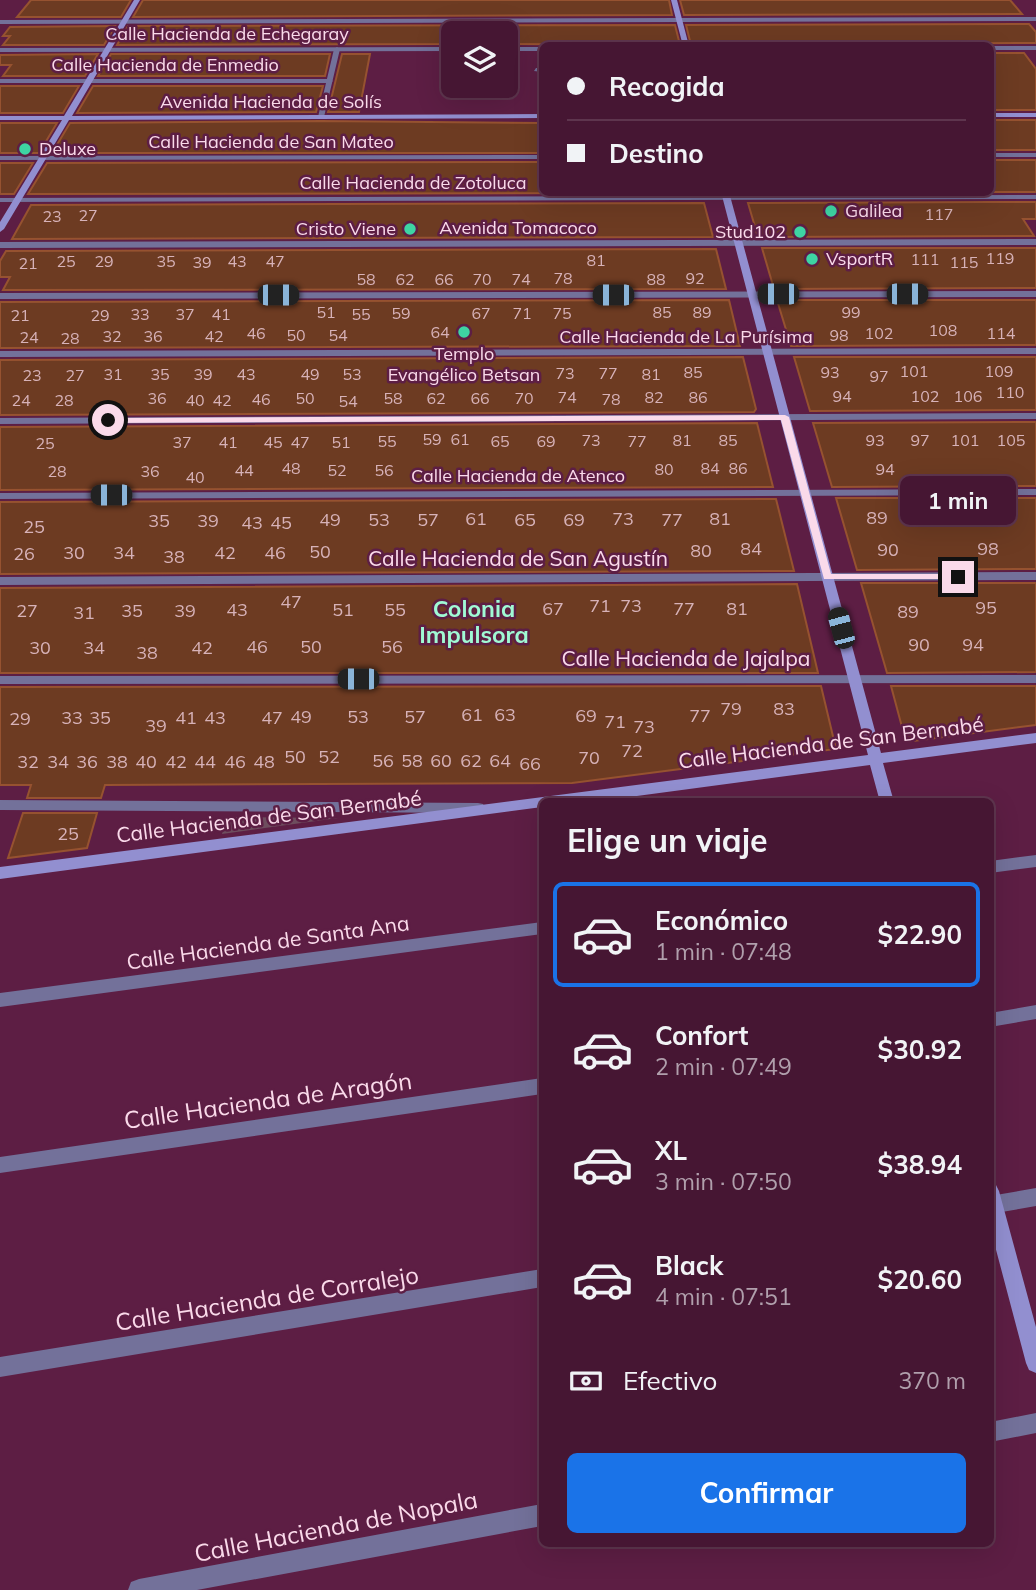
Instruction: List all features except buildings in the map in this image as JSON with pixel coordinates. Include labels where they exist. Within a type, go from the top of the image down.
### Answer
[{"type":"street","points":[[0,229],[136,0]]},
{"type":"street","points":[[674,0],[685,42]]},
{"type":"street","points":[[0,22],[1036,19]]},
{"type":"street","points":[[994,48],[1036,48]]},
{"type":"street","name":"Calle Hacienda de Echegaray","points":[[0,50],[441,49]]},
{"type":"street","points":[[518,49],[539,49]]},
{"type":"street","name":"Calle Hacienda de Enmedio","points":[[0,81],[330,80]]},
{"type":"street","points":[[994,115],[1036,115]]},
{"type":"street","name":"Avenida Hacienda de Solís","points":[[0,118],[539,116]]},
{"type":"street","points":[[994,156],[1036,155]]},
{"type":"street","name":"Calle Hacienda de San Mateo","points":[[0,158],[539,157]]},
{"type":"street","name":"Calle Hacienda de Zotoluca","points":[[0,200],[584,196]]},
{"type":"street","points":[[726,196],[886,798]]},
{"type":"street","name":"Calle Hacienda de Zotoluca","points":[[881,196],[1036,197]]},
{"type":"street","name":"Avenida Tomacoco","points":[[0,245],[1036,242]]},
{"type":"street","points":[[0,296],[1036,293]]},
{"type":"street","name":"Calle Hacienda de La Purísima","points":[[0,354],[1036,351]]},
{"type":"street","points":[[0,421],[1036,416]]},
{"type":"street","name":"Calle Hacienda de Atenco","points":[[0,496],[1036,492]]},
{"type":"street","name":"Calle Hacienda de San Agustín","points":[[0,581],[1036,576]]},
{"type":"street","name":"Calle Hacienda de Jajalpa","points":[[0,680],[1036,679]]},
{"type":"street","name":"Calle Hacienda de San Bernabé","points":[[576,798],[1036,738]]},
{"type":"street","name":"Calle Hacienda de San Bernabé","points":[[0,873],[539,803]]},
{"type":"street","points":[[0,806],[501,808]]},
{"type":"street","points":[[994,866],[1036,861]]},
{"type":"street","name":"Calle Hacienda de Santa Ana","points":[[0,1000],[539,928]]},
{"type":"street","points":[[994,1019],[1036,1013]]},
{"type":"street","name":"Calle Hacienda de Aragón","points":[[0,1165],[539,1086]]},
{"type":"street","points":[[994,1200],[1036,1197]]},
{"type":"street","points":[[994,1207],[1036,1363]]},
{"type":"street","name":"Calle Hacienda de Corralejo","points":[[0,1367],[539,1278]]},
{"type":"street","points":[[994,1431],[1036,1423]]},
{"type":"street","name":"Calle Hacienda de Nopala","points":[[139,1590],[539,1516]]},
{"type":"lane","points":[[321,117],[337,49]]},
{"type":"shaded area","points":[[226,817],[338,818],[222,834]]},
{"type":"place","name":"Deluxe","points":[[25,149]]},
{"type":"place","name":"Galilea","points":[[831,211]]},
{"type":"place","name":"Cristo Viene","points":[[410,229]]},
{"type":"place","name":"Stud102","points":[[800,232]]},
{"type":"place","name":"VsportR","points":[[812,259]]},
{"type":"place","name":"Templo Evangélico Betsan","points":[[464,332]]},
{"type":"district","name":"Colonia Impulsora","points":[[474,622]]},
{"type":"route","points":[[108,420],[785,417],[827,577],[958,577]]}]
